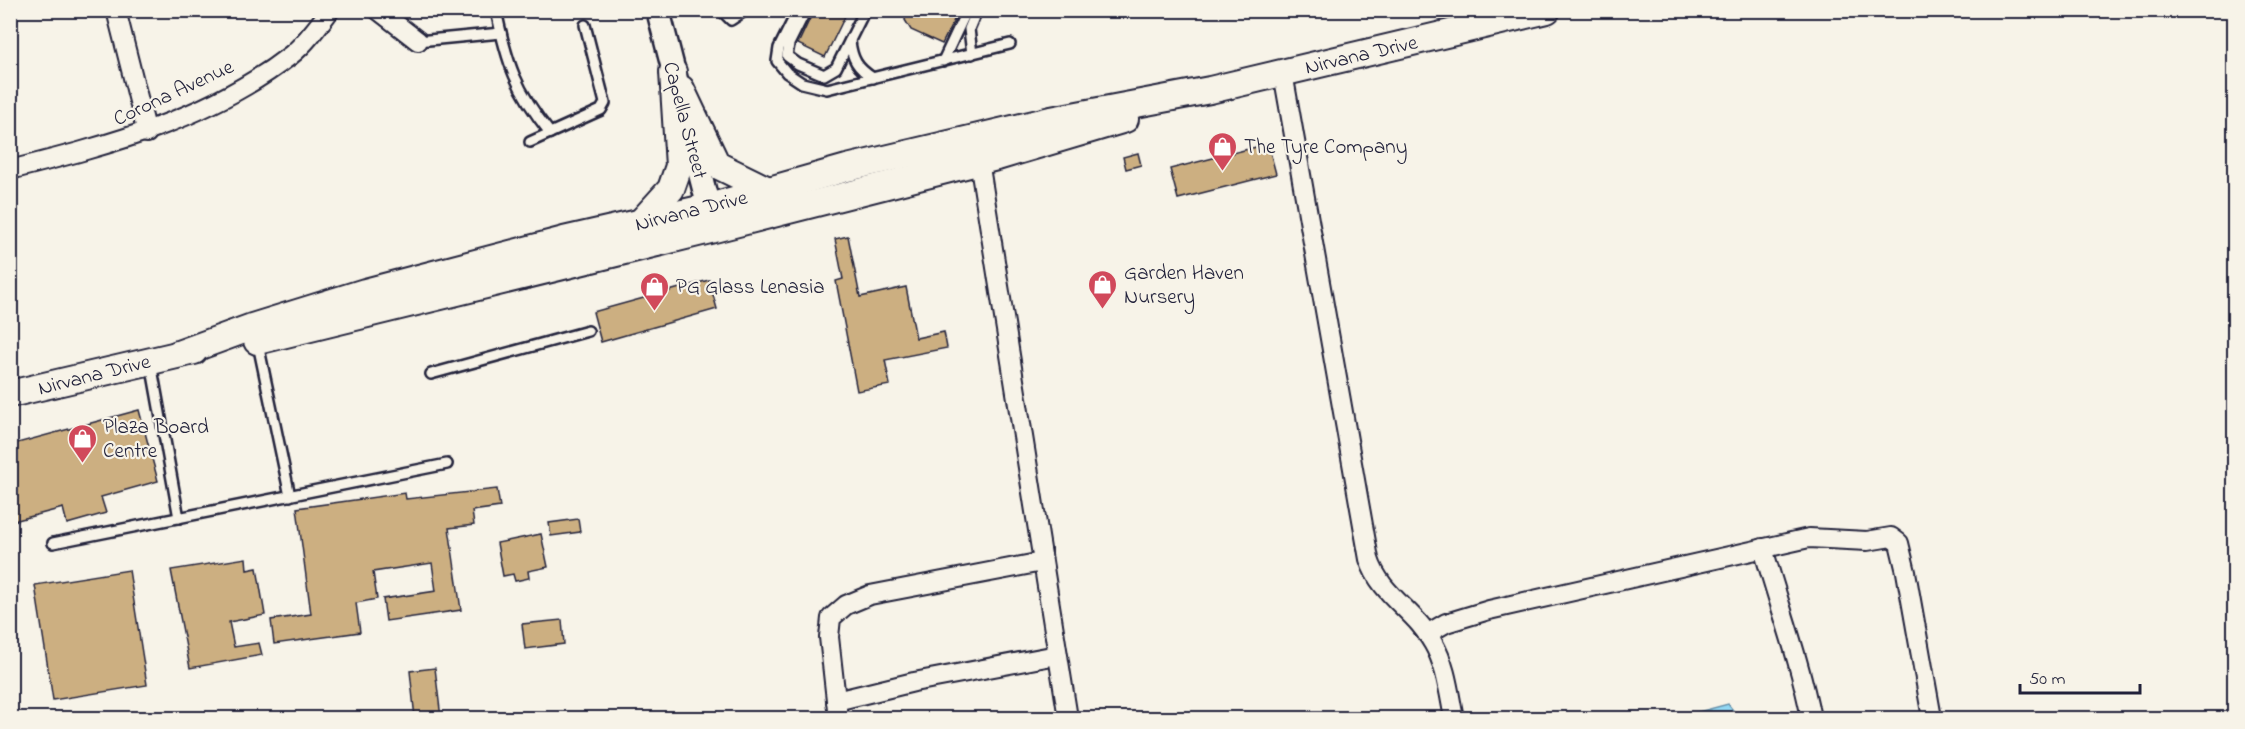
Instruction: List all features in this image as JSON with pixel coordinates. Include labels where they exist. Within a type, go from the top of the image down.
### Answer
[{"type":"main road","name":"Nirvana Drive","points":[[178,354],[252,327],[365,292],[641,222],[711,218],[768,190],[847,168],[1051,120],[1210,90],[1547,10]]},
{"type":"main road","points":[[674,72],[717,165],[768,190]]},
{"type":"main road","points":[[641,222],[670,189],[679,166],[674,72]]},
{"type":"main road","name":"Nirvana Drive","points":[[10,394],[178,354],[258,341],[711,218],[979,161],[1092,130],[1210,90]]},
{"type":"street","points":[[116,10],[147,133]]},
{"type":"street","name":"Corona Avenue","points":[[10,170],[115,144],[147,133],[209,104],[290,56],[330,10]]},
{"type":"street","points":[[378,10],[418,41]]},
{"type":"street","name":"Capella Street","points":[[658,10],[711,218]]},
{"type":"street","points":[[1283,73],[1369,559],[1382,585],[1428,634],[1441,659],[1454,718]]},
{"type":"street","points":[[979,161],[1041,562],[1068,718]]},
{"type":"street","points":[[1428,634],[1446,623],[1489,610],[1809,538],[1841,541],[1891,537],[1899,543],[1932,718]]},
{"type":"street","points":[[1763,548],[1803,678],[1811,718]]},
{"type":"street","points":[[1041,562],[870,596],[846,605],[831,618],[829,637],[837,710],[914,682],[1057,655]]},
{"type":"lane","points":[[496,10],[501,33],[522,95],[550,133]]},
{"type":"lane","points":[[721,10],[729,20],[746,10]]},
{"type":"lane","points":[[798,10],[776,55],[780,66],[787,73],[808,86],[827,89],[1010,44]]},
{"type":"lane","points":[[806,10],[789,44],[787,54],[790,60],[824,75],[836,68],[865,10]]},
{"type":"lane","points":[[943,61],[967,10]]},
{"type":"lane","points":[[972,54],[969,29],[977,10]]},
{"type":"lane","points":[[530,142],[601,110],[605,103],[585,25]]},
{"type":"lane","points":[[418,41],[501,33]]},
{"type":"lane","points":[[850,40],[852,56],[856,64],[873,78]]},
{"type":"lane","points":[[431,374],[588,331]]},
{"type":"lane","points":[[258,341],[291,496]]},
{"type":"lane","points":[[150,360],[179,518]]},
{"type":"lane","points":[[53,543],[447,464]]},
{"type":"water","points":[[1728,704],[1739,718],[1676,718]]},
{"type":"water","points":[[1619,715],[1676,718],[1616,718]]},
{"type":"building","points":[[814,10],[848,10],[825,57],[798,44]]},
{"type":"building","points":[[907,10],[959,10],[942,44],[911,30],[905,20]]},
{"type":"building","name":"The Tyre Company","points":[[1268,144],[1276,174],[1178,199],[1170,169]]},
{"type":"building","points":[[1138,153],[1141,165],[1126,169],[1123,157]]},
{"type":"building","points":[[848,236],[860,297],[906,287],[916,338],[944,332],[947,348],[885,360],[890,385],[857,391],[836,281],[843,279],[835,239]]},
{"type":"building","name":"PG Glass Lenasia","points":[[709,280],[717,309],[601,342],[593,312]]},
{"type":"building","name":"Plaza Board Centre","points":[[139,410],[158,481],[101,497],[106,513],[67,524],[63,508],[10,522],[10,445]]},
{"type":"building","points":[[497,489],[500,507],[472,511],[474,525],[449,528],[461,610],[386,621],[383,599],[436,591],[432,563],[373,572],[377,599],[356,603],[360,632],[274,644],[271,620],[311,614],[297,508],[405,493],[406,499]]},
{"type":"building","points":[[578,519],[580,532],[551,536],[549,523]]},
{"type":"building","points":[[541,534],[548,567],[528,571],[529,578],[515,581],[513,574],[503,576],[497,543]]},
{"type":"building","points":[[246,558],[247,570],[257,568],[265,615],[229,622],[234,647],[259,643],[262,655],[190,668],[171,570]]},
{"type":"building","points":[[129,570],[147,685],[53,700],[35,585]]},
{"type":"building","points":[[562,620],[564,644],[525,649],[522,624]]},
{"type":"building","points":[[435,668],[441,718],[415,718],[410,671]]},
{"type":"place","name":"The Tyre Company","points":[[1223,172]]},
{"type":"place","name":"Garden Haven Nursery","points":[[1103,310]]},
{"type":"place","name":"PG Glass Lenasia","points":[[655,312]]},
{"type":"place","name":"Plaza Board Centre","points":[[82,464]]}]
